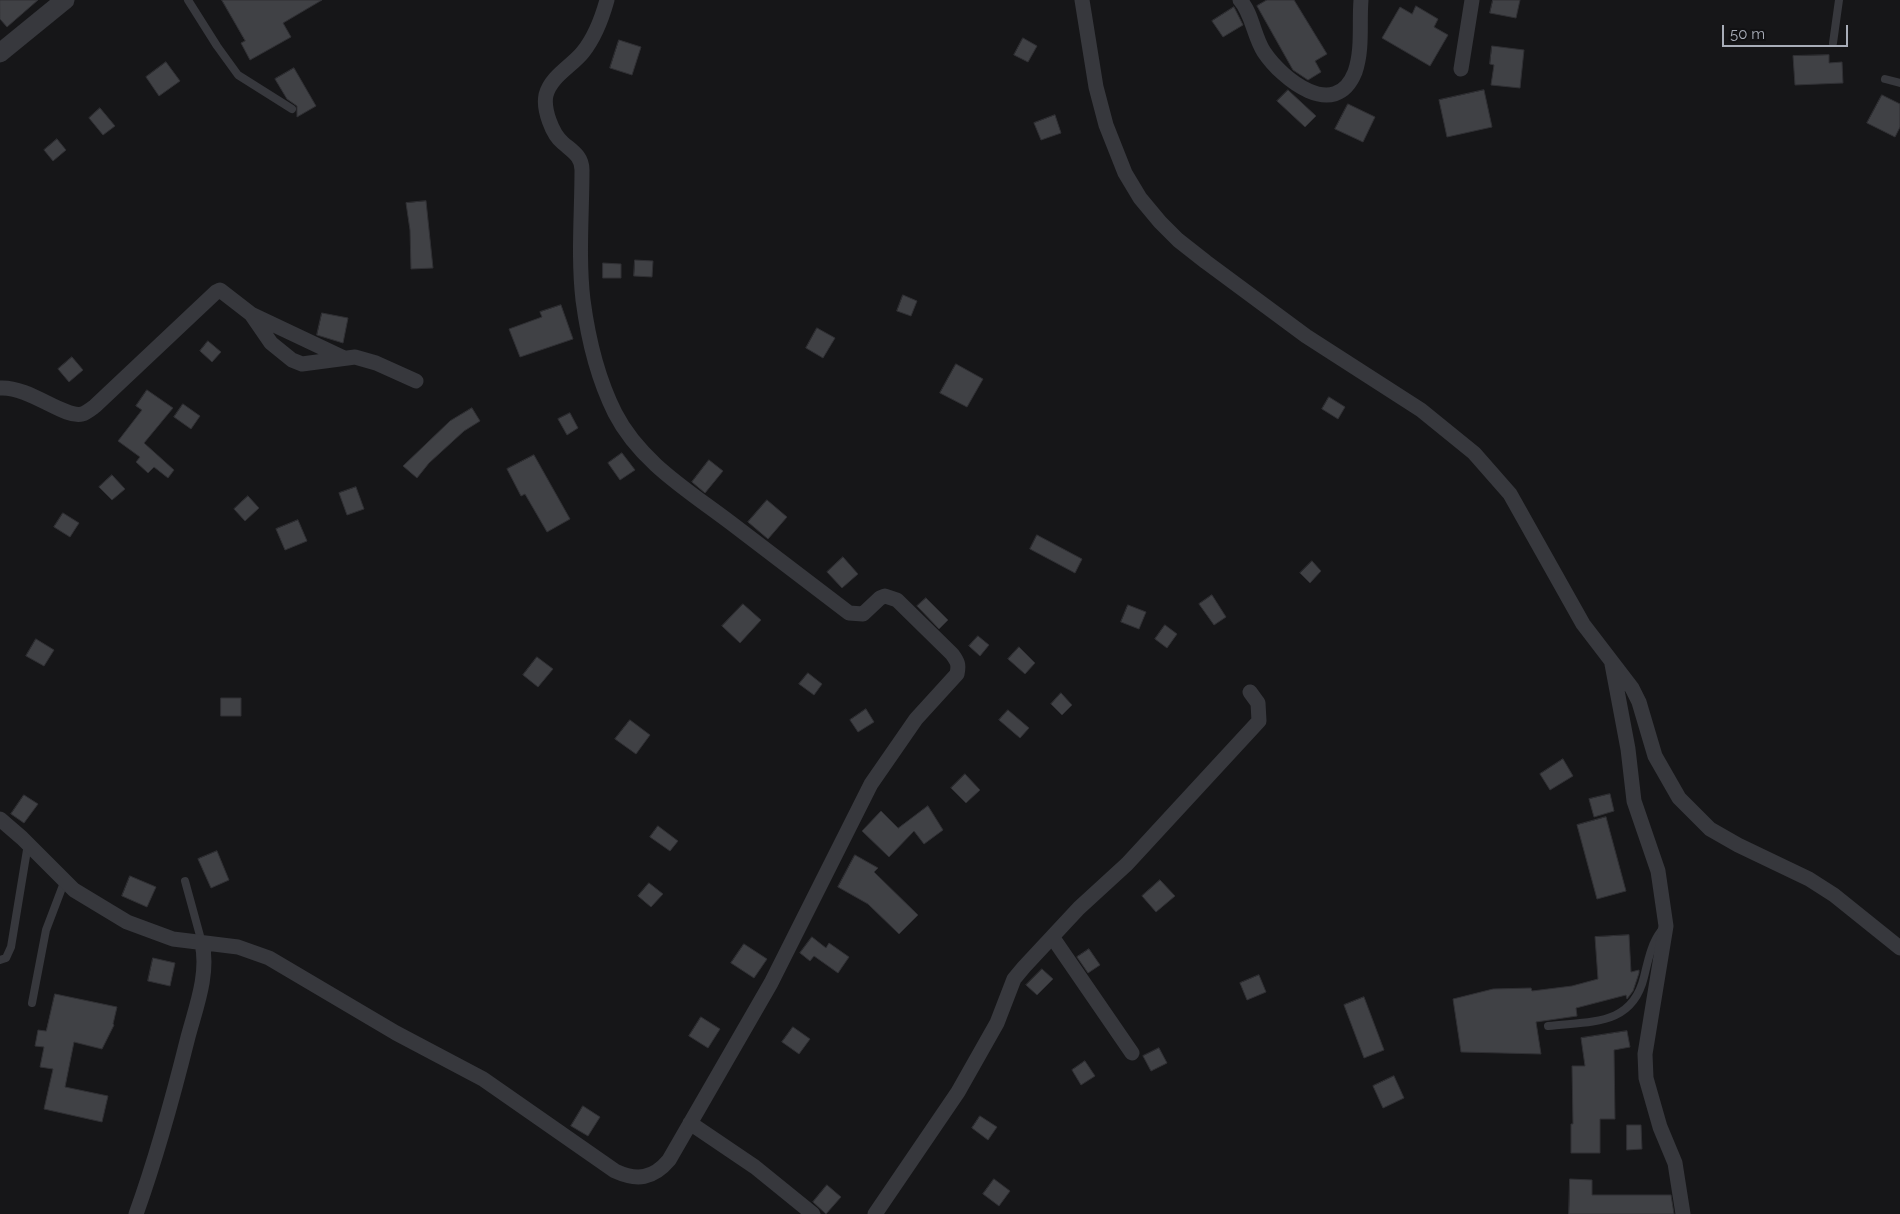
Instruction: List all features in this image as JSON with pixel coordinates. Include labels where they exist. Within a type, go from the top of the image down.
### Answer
[{"type":"street","points":[[0,53],[65,0]]},
{"type":"street","points":[[0,820],[28,844],[74,890],[127,922],[173,939],[238,948],[269,958],[396,1033],[474,1074],[542,1119],[601,1162],[626,1176],[646,1177],[661,1170],[771,984],[871,784],[916,719],[956,674],[959,667],[952,654],[897,600],[885,596],[880,598],[863,614],[849,613],[651,461],[616,414],[596,364],[583,298],[580,222],[582,167],[574,150],[558,138],[547,114],[545,103],[546,93],[554,80],[583,52],[594,34],[602,19],[607,0]]},
{"type":"street","points":[[1082,0],[1096,87],[1106,125],[1124,173],[1140,198],[1178,240],[1206,262],[1306,336],[1421,410],[1474,453],[1510,494],[1526,518],[1562,589],[1583,624],[1632,688],[1639,702],[1654,756],[1679,798],[1710,829],[1738,846],[1809,879],[1834,895],[1900,948]]},
{"type":"street","points":[[1240,0],[1262,50],[1283,74],[1310,92],[1331,95],[1345,88],[1356,66],[1359,54],[1361,0]]},
{"type":"street","points":[[1461,69],[1472,0]]},
{"type":"street","points":[[0,388],[11,387],[24,391],[62,410],[73,414],[82,414],[95,406],[220,290],[251,314],[344,358]]},
{"type":"street","points":[[251,314],[270,343],[292,360],[302,364],[344,358],[367,360],[416,381]]},
{"type":"street","points":[[1612,663],[1628,749],[1634,801],[1658,871],[1666,926],[1645,1054],[1646,1078],[1660,1127],[1680,1184],[1683,1214]]},
{"type":"street","points":[[875,1214],[958,1092],[997,1023],[1014,979],[1079,908],[1127,864],[1254,728],[1259,721],[1260,713],[1258,703],[1250,692]]},
{"type":"street","points":[[1053,938],[1132,1053]]},
{"type":"street","points":[[136,1214],[170,1110],[201,988],[205,960],[202,944]]},
{"type":"street","points":[[690,1123],[755,1167],[814,1214]]},
{"type":"lane","points":[[188,0],[238,75],[292,110]]},
{"type":"lane","points":[[1833,43],[1840,0]]},
{"type":"lane","points":[[1885,79],[1900,83]]},
{"type":"lane","points":[[0,960],[6,958],[11,947],[28,844]]},
{"type":"lane","points":[[32,1003],[46,930],[65,880]]},
{"type":"lane","points":[[185,881],[202,944]]},
{"type":"lane","points":[[1548,1026],[1608,1019],[1629,1007],[1636,1001],[1654,942],[1666,926]]},
{"type":"building","points":[[0,0],[38,0],[7,27],[0,19]]},
{"type":"building","points":[[222,0],[322,0],[283,23],[291,37],[250,60],[241,43],[245,41]]},
{"type":"building","points":[[1267,0],[1294,0],[1327,54],[1315,61],[1321,72],[1308,80],[1293,70],[1257,6]]},
{"type":"building","points":[[1493,0],[1520,0],[1516,18],[1490,13]]},
{"type":"building","points":[[1416,6],[1438,19],[1434,27],[1448,35],[1430,66],[1382,38],[1400,7],[1412,14]]},
{"type":"building","points":[[1234,7],[1243,25],[1223,37],[1212,21]]},
{"type":"building","points":[[1023,38],[1037,46],[1028,62],[1014,55]]},
{"type":"building","points":[[619,40],[641,47],[632,75],[610,68]]},
{"type":"building","points":[[1492,46],[1524,50],[1520,88],[1491,85],[1494,65],[1490,64]]},
{"type":"building","points":[[1829,55],[1829,63],[1842,62],[1843,83],[1795,85],[1793,56]]},
{"type":"building","points":[[166,62],[180,81],[159,96],[146,77]]},
{"type":"building","points":[[294,68],[316,106],[297,117],[297,106],[287,99],[275,79]]},
{"type":"building","points":[[1288,90],[1316,116],[1305,127],[1277,101]]},
{"type":"building","points":[[1484,90],[1492,127],[1447,137],[1439,100]]},
{"type":"building","points":[[1882,95],[1900,104],[1900,127],[1895,137],[1867,123]]},
{"type":"building","points":[[1348,104],[1375,117],[1363,142],[1335,129]]},
{"type":"building","points":[[100,108],[115,126],[103,135],[89,118]]},
{"type":"building","points":[[1055,115],[1061,133],[1041,140],[1034,123]]},
{"type":"building","points":[[57,139],[66,150],[53,161],[44,150]]},
{"type":"building","points":[[426,201],[433,268],[411,269],[410,230],[406,203]]},
{"type":"building","points":[[635,260],[653,261],[652,277],[634,276]]},
{"type":"building","points":[[603,263],[621,264],[621,278],[603,278]]},
{"type":"building","points":[[903,295],[917,301],[911,316],[897,311]]},
{"type":"building","points":[[561,305],[573,339],[520,357],[509,329],[542,317],[540,312]]},
{"type":"building","points":[[322,313],[348,318],[343,343],[317,335]]},
{"type":"building","points":[[817,328],[835,338],[823,358],[806,348]]},
{"type":"building","points":[[208,341],[221,352],[212,362],[200,351]]},
{"type":"building","points":[[72,357],[83,370],[69,382],[58,369]]},
{"type":"building","points":[[956,364],[983,379],[967,407],[940,393]]},
{"type":"building","points":[[147,390],[173,408],[144,443],[174,470],[168,478],[154,467],[148,473],[136,462],[140,457],[118,441],[142,410],[136,406]]},
{"type":"building","points":[[1329,397],[1345,407],[1338,419],[1322,409]]},
{"type":"building","points":[[183,404],[200,416],[191,429],[174,417]]},
{"type":"building","points":[[472,408],[480,421],[464,431],[429,463],[417,478],[403,466],[450,421]]},
{"type":"building","points":[[570,413],[578,428],[567,435],[558,419]]},
{"type":"building","points":[[622,453],[635,470],[620,480],[608,463]]},
{"type":"building","points":[[534,455],[570,519],[547,532],[525,494],[521,496],[507,469]]},
{"type":"building","points":[[709,460],[723,471],[705,493],[692,482]]},
{"type":"building","points":[[112,475],[125,489],[112,500],[99,487]]},
{"type":"building","points":[[356,487],[364,509],[347,515],[339,493]]},
{"type":"building","points":[[248,496],[259,508],[245,521],[234,509]]},
{"type":"building","points":[[767,500],[787,517],[768,539],[748,522]]},
{"type":"building","points":[[63,513],[79,523],[70,537],[54,527]]},
{"type":"building","points":[[298,520],[307,541],[285,550],[276,529]]},
{"type":"building","points":[[1037,535],[1082,559],[1075,573],[1030,549]]},
{"type":"building","points":[[843,557],[858,574],[842,588],[827,572]]},
{"type":"building","points":[[1312,561],[1321,571],[1310,583],[1300,573]]},
{"type":"building","points":[[1212,595],[1226,617],[1214,625],[1199,604]]},
{"type":"building","points":[[926,598],[948,620],[939,629],[917,606]]},
{"type":"building","points":[[743,604],[761,620],[740,643],[722,626]]},
{"type":"building","points":[[1128,605],[1146,612],[1139,629],[1121,622]]},
{"type":"building","points":[[1165,625],[1177,634],[1167,648],[1155,639]]},
{"type":"building","points":[[978,636],[989,645],[980,656],[969,646]]},
{"type":"building","points":[[36,639],[54,650],[44,666],[26,656]]},
{"type":"building","points":[[1019,647],[1035,663],[1025,674],[1008,659]]},
{"type":"building","points":[[537,657],[553,669],[538,687],[523,675]]},
{"type":"building","points":[[808,673],[822,684],[814,695],[799,684]]},
{"type":"building","points":[[1061,693],[1072,705],[1062,715],[1051,704]]},
{"type":"building","points":[[221,698],[241,698],[241,716],[221,716]]},
{"type":"building","points":[[866,709],[874,722],[858,732],[850,720]]},
{"type":"building","points":[[1008,710],[1029,728],[1020,738],[999,720]]},
{"type":"building","points":[[630,720],[650,735],[636,754],[615,739]]},
{"type":"building","points":[[1563,759],[1573,776],[1550,790],[1540,774]]},
{"type":"building","points":[[965,774],[980,790],[966,803],[951,788]]},
{"type":"building","points":[[1610,794],[1614,811],[1594,817],[1589,799]]},
{"type":"building","points":[[24,795],[38,804],[24,823],[11,814]]},
{"type":"building","points":[[928,806],[943,830],[924,844],[914,831],[889,857],[862,831],[881,811],[898,828]]},
{"type":"building","points":[[1606,817],[1626,891],[1597,899],[1577,825]]},
{"type":"building","points":[[658,826],[678,841],[670,851],[650,837]]},
{"type":"building","points":[[217,851],[229,880],[211,888],[198,859]]},
{"type":"building","points":[[855,855],[878,868],[874,872],[918,915],[899,934],[868,904],[838,887]]},
{"type":"building","points":[[130,876],[156,887],[147,907],[122,896]]},
{"type":"building","points":[[1160,880],[1175,896],[1156,912],[1142,896]]},
{"type":"building","points":[[649,883],[663,894],[651,907],[638,896]]},
{"type":"building","points":[[1629,935],[1631,972],[1639,970],[1639,973],[1633,991],[1627,999],[1626,995],[1576,1008],[1577,1016],[1536,1022],[1541,1054],[1461,1052],[1453,999],[1493,989],[1531,988],[1532,991],[1572,986],[1598,979],[1595,937]]},
{"type":"building","points":[[812,937],[826,948],[829,943],[849,957],[838,973],[814,956],[810,961],[800,953]]},
{"type":"building","points":[[744,944],[767,959],[754,978],[731,963]]},
{"type":"building","points":[[1089,949],[1100,965],[1088,973],[1077,957]]},
{"type":"building","points":[[153,958],[175,963],[170,986],[148,981]]},
{"type":"building","points":[[1042,969],[1053,979],[1037,995],[1026,985]]},
{"type":"building","points":[[1259,975],[1266,992],[1247,1000],[1240,983]]},
{"type":"building","points":[[55,994],[117,1007],[114,1025],[102,1049],[74,1042],[65,1087],[108,1096],[102,1122],[44,1109],[53,1069],[40,1067],[44,1047],[35,1046],[38,1030],[46,1031]]},
{"type":"building","points":[[1364,997],[1384,1050],[1364,1058],[1344,1005]]},
{"type":"building","points":[[701,1017],[720,1029],[708,1048],[689,1036]]},
{"type":"building","points":[[793,1027],[810,1039],[799,1054],[782,1042]]},
{"type":"building","points":[[1627,1031],[1630,1047],[1614,1050],[1615,1119],[1600,1119],[1600,1153],[1571,1153],[1571,1124],[1573,1124],[1572,1066],[1585,1066],[1581,1038]]},
{"type":"building","points":[[1159,1048],[1167,1063],[1151,1071],[1143,1056]]},
{"type":"building","points":[[1085,1061],[1095,1076],[1081,1085],[1072,1070]]},
{"type":"building","points":[[1394,1076],[1404,1098],[1383,1108],[1373,1086]]},
{"type":"building","points":[[583,1106],[600,1117],[588,1136],[571,1126]]},
{"type":"building","points":[[980,1116],[997,1127],[988,1140],[972,1128]]},
{"type":"building","points":[[1627,1125],[1641,1125],[1642,1149],[1627,1150]]},
{"type":"building","points":[[994,1179],[1010,1191],[999,1206],[983,1194]]},
{"type":"building","points":[[1570,1179],[1592,1180],[1592,1195],[1671,1195],[1674,1214],[1569,1214]]},
{"type":"building","points":[[827,1185],[841,1197],[826,1214],[813,1202]]}]
